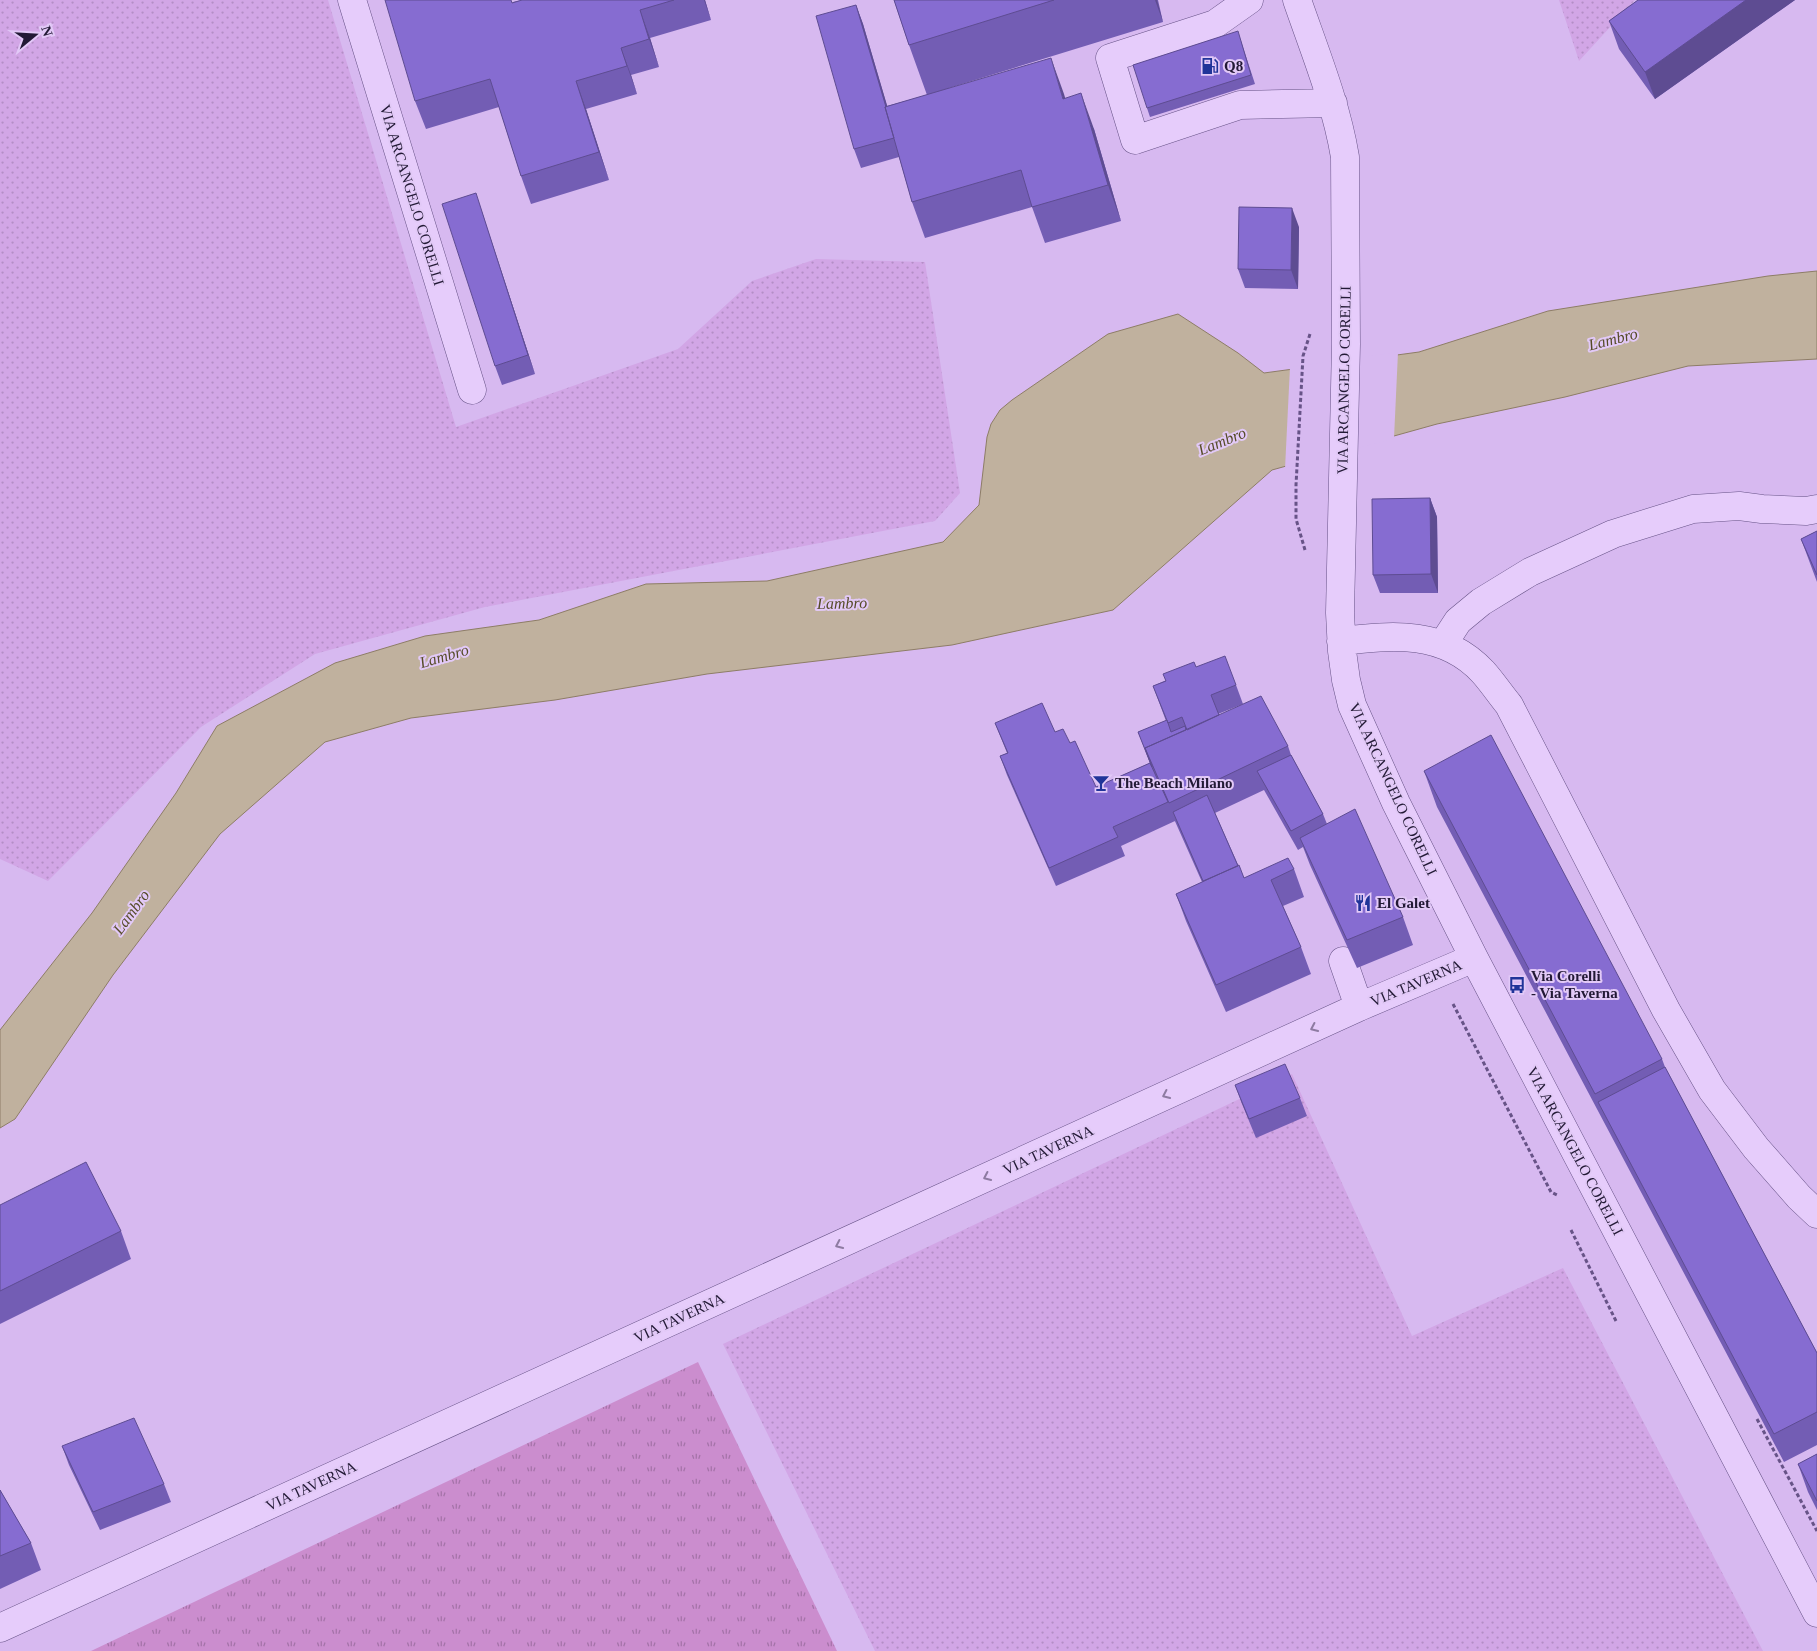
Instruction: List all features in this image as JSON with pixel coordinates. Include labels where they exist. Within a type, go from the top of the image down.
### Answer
[{"type":"street","name":"VIA ARCANGELO CORELLI","points":[[352,0],[472,390]]},
{"type":"street","points":[[1250,0],[1215,24],[1110,58],[1135,140],[1240,105],[1333,102]]},
{"type":"street","name":"VIA ARCANGELO CORELLI","points":[[1297,0],[1333,102],[1345,157],[1346,344],[1340,613],[1346,680],[1352,705],[1396,803],[1474,958],[1817,1613]]},
{"type":"street","points":[[1215,24],[1223,51]]},
{"type":"street","points":[[1232,78],[1240,105]]},
{"type":"street","points":[[1443,644],[1458,621],[1481,602],[1530,572],[1613,534],[1693,509],[1739,506],[1762,509],[1817,510]]},
{"type":"street","points":[[1342,642],[1382,636],[1443,644],[1467,658],[1482,672],[1509,705],[1666,1010],[1712,1090],[1756,1148],[1798,1197],[1817,1214]]},
{"type":"street","name":"VIA TAVERNA","points":[[0,1628],[1359,1008],[1474,958]]},
{"type":"street","name":"VIA TAVERNA","points":[[1343,961],[1359,1008]]},
{"type":"path","points":[[1303,356],[1296,519],[1306,554]]},
{"type":"path","points":[[1453,1002],[1551,1192]]},
{"type":"path","points":[[1571,1230],[1616,1321]]},
{"type":"shaded area","points":[[0,0],[328,0],[456,427],[678,349],[752,281],[816,259],[925,262],[960,493],[935,521],[485,607],[315,654],[201,727],[48,881],[0,859]]},
{"type":"shaded area","points":[[1559,0],[1635,0],[1579,61]]},
{"type":"shaded area","points":[[1292,1074],[1412,1336],[1563,1268],[1763,1651],[875,1651],[723,1344]]},
{"type":"green space","points":[[698,1362],[837,1651],[91,1651]]},
{"type":"water","name":"Lambro","points":[[1817,271],[1817,359],[1688,366],[1565,397],[1437,424],[1272,470],[1113,610],[952,645],[707,674],[555,700],[411,718],[325,742],[220,834],[113,975],[15,1119],[0,1128],[0,1030],[92,913],[176,793],[217,726],[335,663],[425,636],[539,620],[646,584],[767,581],[943,542],[979,505],[987,437],[991,424],[1000,410],[1108,334],[1178,314],[1238,353],[1264,373],[1419,352],[1548,311],[1768,276]]},
{"type":"pier","points":[[1398,352],[1394,438],[1285,469],[1290,367]]},
{"type":"building","points":[[385,0],[511,0],[512,3],[522,0],[674,0],[640,10],[649,39],[621,48],[627,66],[576,81],[599,152],[521,176],[490,79],[415,101]]},
{"type":"building","points":[[894,0],[1054,0],[909,45]]},
{"type":"building","points":[[1638,0],[1746,0],[1645,72],[1609,21]]},
{"type":"building","points":[[856,5],[894,138],[854,149],[816,16]]},
{"type":"building","points":[[1238,31],[1251,75],[1147,108],[1133,65]]},
{"type":"building","points":[[1051,58],[1063,99],[1081,93],[1108,185],[1032,207],[1021,170],[912,202],[885,107]]},
{"type":"building","points":[[476,193],[528,355],[495,366],[442,204]]},
{"type":"building","points":[[1239,207],[1292,208],[1291,270],[1238,269]]},
{"type":"building","points":[[1430,498],[1431,574],[1373,575],[1372,499]]},
{"type":"building","points":[[1817,531],[1817,575],[1801,539]]},
{"type":"building","points":[[1225,656],[1236,685],[1211,695],[1219,715],[1187,730],[1182,717],[1168,723],[1153,686],[1166,681],[1163,674],[1194,662],[1196,667]]},
{"type":"building","points":[[1261,696],[1288,746],[1169,803],[1145,748]]},
{"type":"building","points":[[1042,703],[1055,732],[1063,729],[1070,743],[1075,741],[1096,787],[1150,763],[1168,802],[1113,827],[1118,837],[1049,868],[1000,756],[1008,753],[995,723]]},
{"type":"building","points":[[1167,720],[1171,732],[1185,726],[1186,730],[1145,748],[1152,767],[1138,732]]},
{"type":"building","points":[[1491,735],[1662,1059],[1595,1094],[1424,771]]},
{"type":"building","points":[[1291,755],[1323,814],[1291,831],[1257,771]]},
{"type":"building","points":[[1207,795],[1238,866],[1203,881],[1173,812]]},
{"type":"building","points":[[1355,809],[1403,917],[1347,940],[1300,838]]},
{"type":"building","points":[[1288,858],[1294,869],[1271,880],[1301,947],[1216,985],[1176,894],[1239,865],[1244,878]]},
{"type":"building","points":[[1285,1064],[1300,1098],[1249,1119],[1235,1085]]},
{"type":"building","points":[[1665,1067],[1817,1353],[1817,1412],[1774,1434],[1598,1102]]},
{"type":"building","points":[[86,1162],[121,1231],[0,1291],[0,1205]]},
{"type":"building","points":[[134,1418],[164,1484],[93,1512],[62,1446]]},
{"type":"building","points":[[1817,1454],[1817,1501],[1798,1464]]},
{"type":"building","points":[[0,1490],[31,1543],[0,1556]]},
{"type":"place","name":"Q8","points":[[1210,66]]},
{"type":"place","name":"The Beach Milano","points":[[1101,783]]},
{"type":"place","name":"El Galet","points":[[1363,903]]},
{"type":"place","name":"Via Corelli - Via Taverna","points":[[1517,985]]}]
